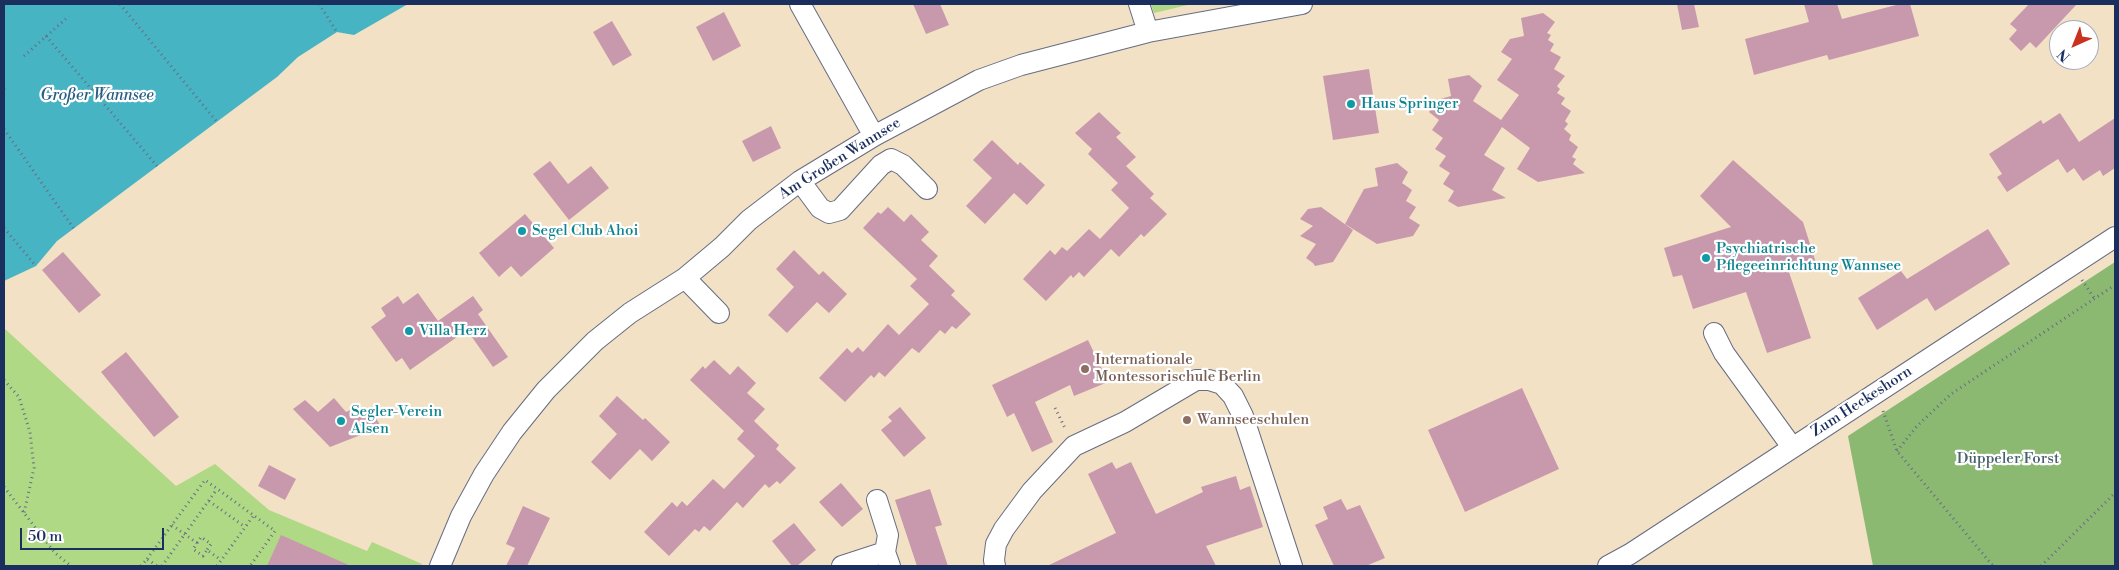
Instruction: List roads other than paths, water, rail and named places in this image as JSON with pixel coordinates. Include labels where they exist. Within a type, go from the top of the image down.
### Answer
[{"type":"street","points":[[800,4],[874,136]]},
{"type":"street","points":[[1139,4],[1148,32]]},
{"type":"street","name":"Am Großen Wannsee","points":[[440,566],[461,516],[484,474],[508,438],[546,390],[595,341],[630,313],[685,278],[722,247],[749,220],[800,181],[874,136],[978,80],[1021,65],[1148,32],[1280,6],[1302,4]]},
{"type":"street","points":[[800,181],[820,208],[829,213],[840,210],[881,165],[891,159],[903,165],[927,189]]},
{"type":"street","name":"Zum Heckeshorn","points":[[1608,566],[1630,554],[2115,237]]},
{"type":"street","points":[[685,278],[719,313]]},
{"type":"street","points":[[1714,333],[1724,353],[1792,447]]},
{"type":"street","points":[[996,566],[994,560],[996,544],[1004,529],[1032,491],[1074,446],[1124,422],[1196,380],[1209,380],[1222,384],[1233,396],[1243,416],[1292,566]]},
{"type":"street","points":[[842,566],[888,559],[888,535],[877,500]]},
{"type":"street","points":[[1276,566],[1285,545]]},
{"type":"water","name":"Großer Wannsee","points":[[4,4],[408,4],[354,35],[337,32],[298,57],[277,77],[57,241],[36,266],[4,281]]},
{"type":"place","name":"Haus Springer","points":[[1351,104]]},
{"type":"place","name":"Segel Club Ahoi","points":[[522,231]]},
{"type":"place","name":"Psychiatrische Pflegeeinrichtung Wannsee","points":[[1706,258]]},
{"type":"place","name":"Villa Herz","points":[[409,331]]},
{"type":"place","name":"Internationale Montessorischule Berlin","points":[[1085,369]]},
{"type":"place","name":"Wannseeschulen","points":[[1187,420]]},
{"type":"place","name":"Segler-Verein Alsen","points":[[341,421]]},
{"type":"park label","name":"Düppeler Forst","points":[[2008,459]]}]
